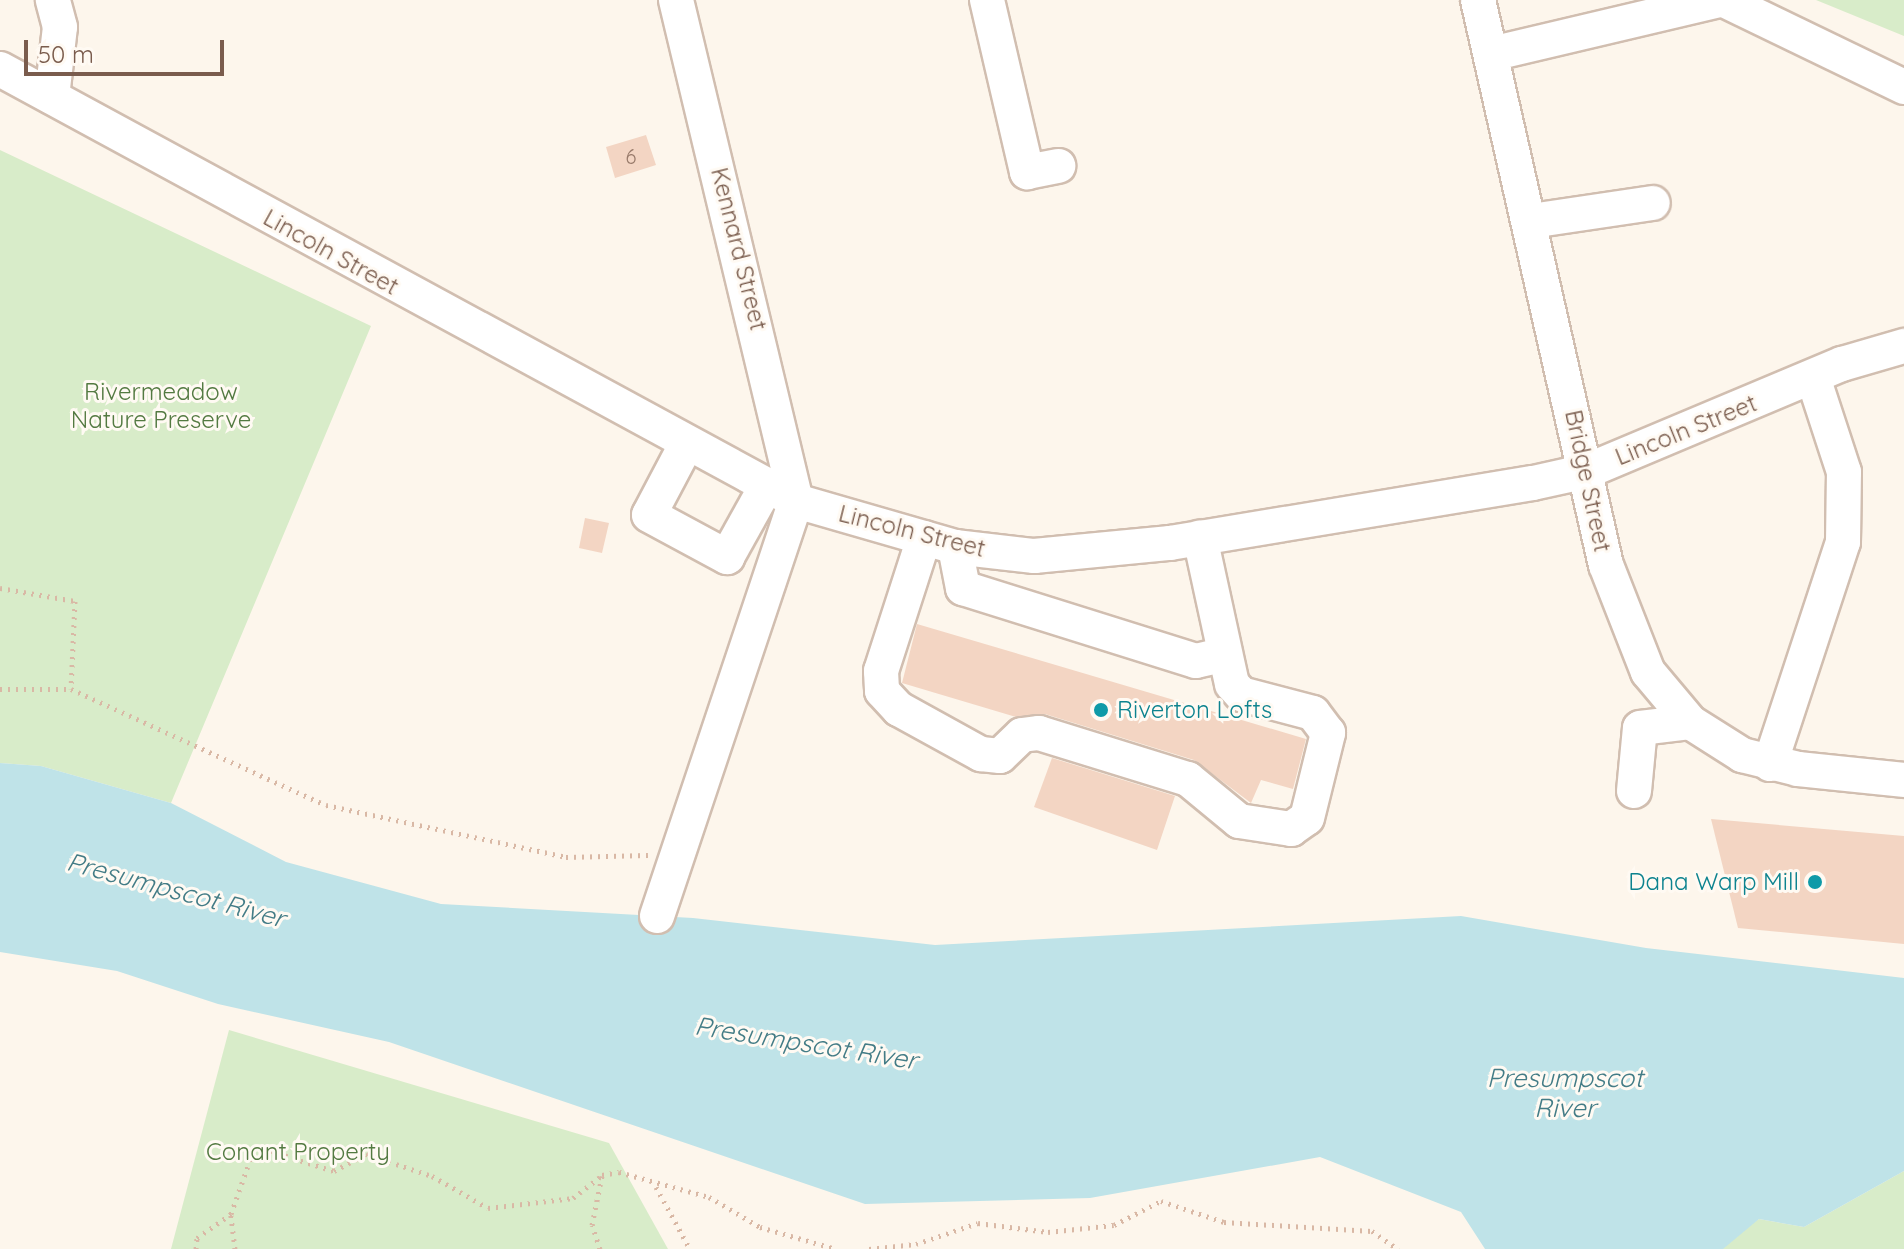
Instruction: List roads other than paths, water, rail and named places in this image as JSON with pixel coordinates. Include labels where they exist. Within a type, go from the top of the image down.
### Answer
[{"type":"street","points":[[52,97],[60,27],[53,0]]},
{"type":"street","name":"Kennard Street","points":[[676,0],[796,501]]},
{"type":"street","name":"Bridge Street","points":[[1478,0],[1622,617],[1648,672],[1690,722],[1770,764],[1904,780]]},
{"type":"street","points":[[1491,54],[1722,0],[1904,87]]},
{"type":"street","points":[[991,1],[1027,172],[1058,166]]},
{"type":"street","name":"Lincoln Street","points":[[0,69],[796,501],[939,542],[1034,556],[1200,537],[1587,471],[1813,377],[1904,346]]},
{"type":"street","points":[[1531,221],[1653,203]]},
{"type":"street","points":[[1770,764],[1843,542],[1844,472],[1813,377]]},
{"type":"street","points":[[687,443],[649,515],[727,557],[767,485]]},
{"type":"street","points":[[657,916],[796,501]]},
{"type":"street","points":[[939,542],[881,671],[882,691],[899,709],[981,754],[1000,756],[1022,735],[1039,733],[1188,779],[1239,821],[1291,829],[1307,818],[1328,733],[1313,713],[1241,694],[1222,655],[1200,537]]},
{"type":"street","points":[[939,542],[963,588],[1196,661],[1222,655]]},
{"type":"street","points":[[1634,791],[1640,728],[1690,722]]},
{"type":"water","name":"Presumpscot River","points":[[0,763],[41,766],[171,803],[286,862],[441,904],[693,918],[935,945],[1461,916],[1646,948],[1904,978],[1904,1171],[1804,1227],[1759,1219],[1723,1249],[1485,1249],[1461,1212],[1320,1157],[1090,1198],[865,1204],[389,1042],[218,1004],[117,971],[0,952]]},
{"type":"place","name":"Riverton Lofts","points":[[1101,710]]},
{"type":"place","name":"Dana Warp Mill","points":[[1815,882]]},
{"type":"park label","name":"Rivermeadow Nature Preserve","points":[[161,406]]},
{"type":"park label","name":"Conant Property","points":[[298,1152]]}]
